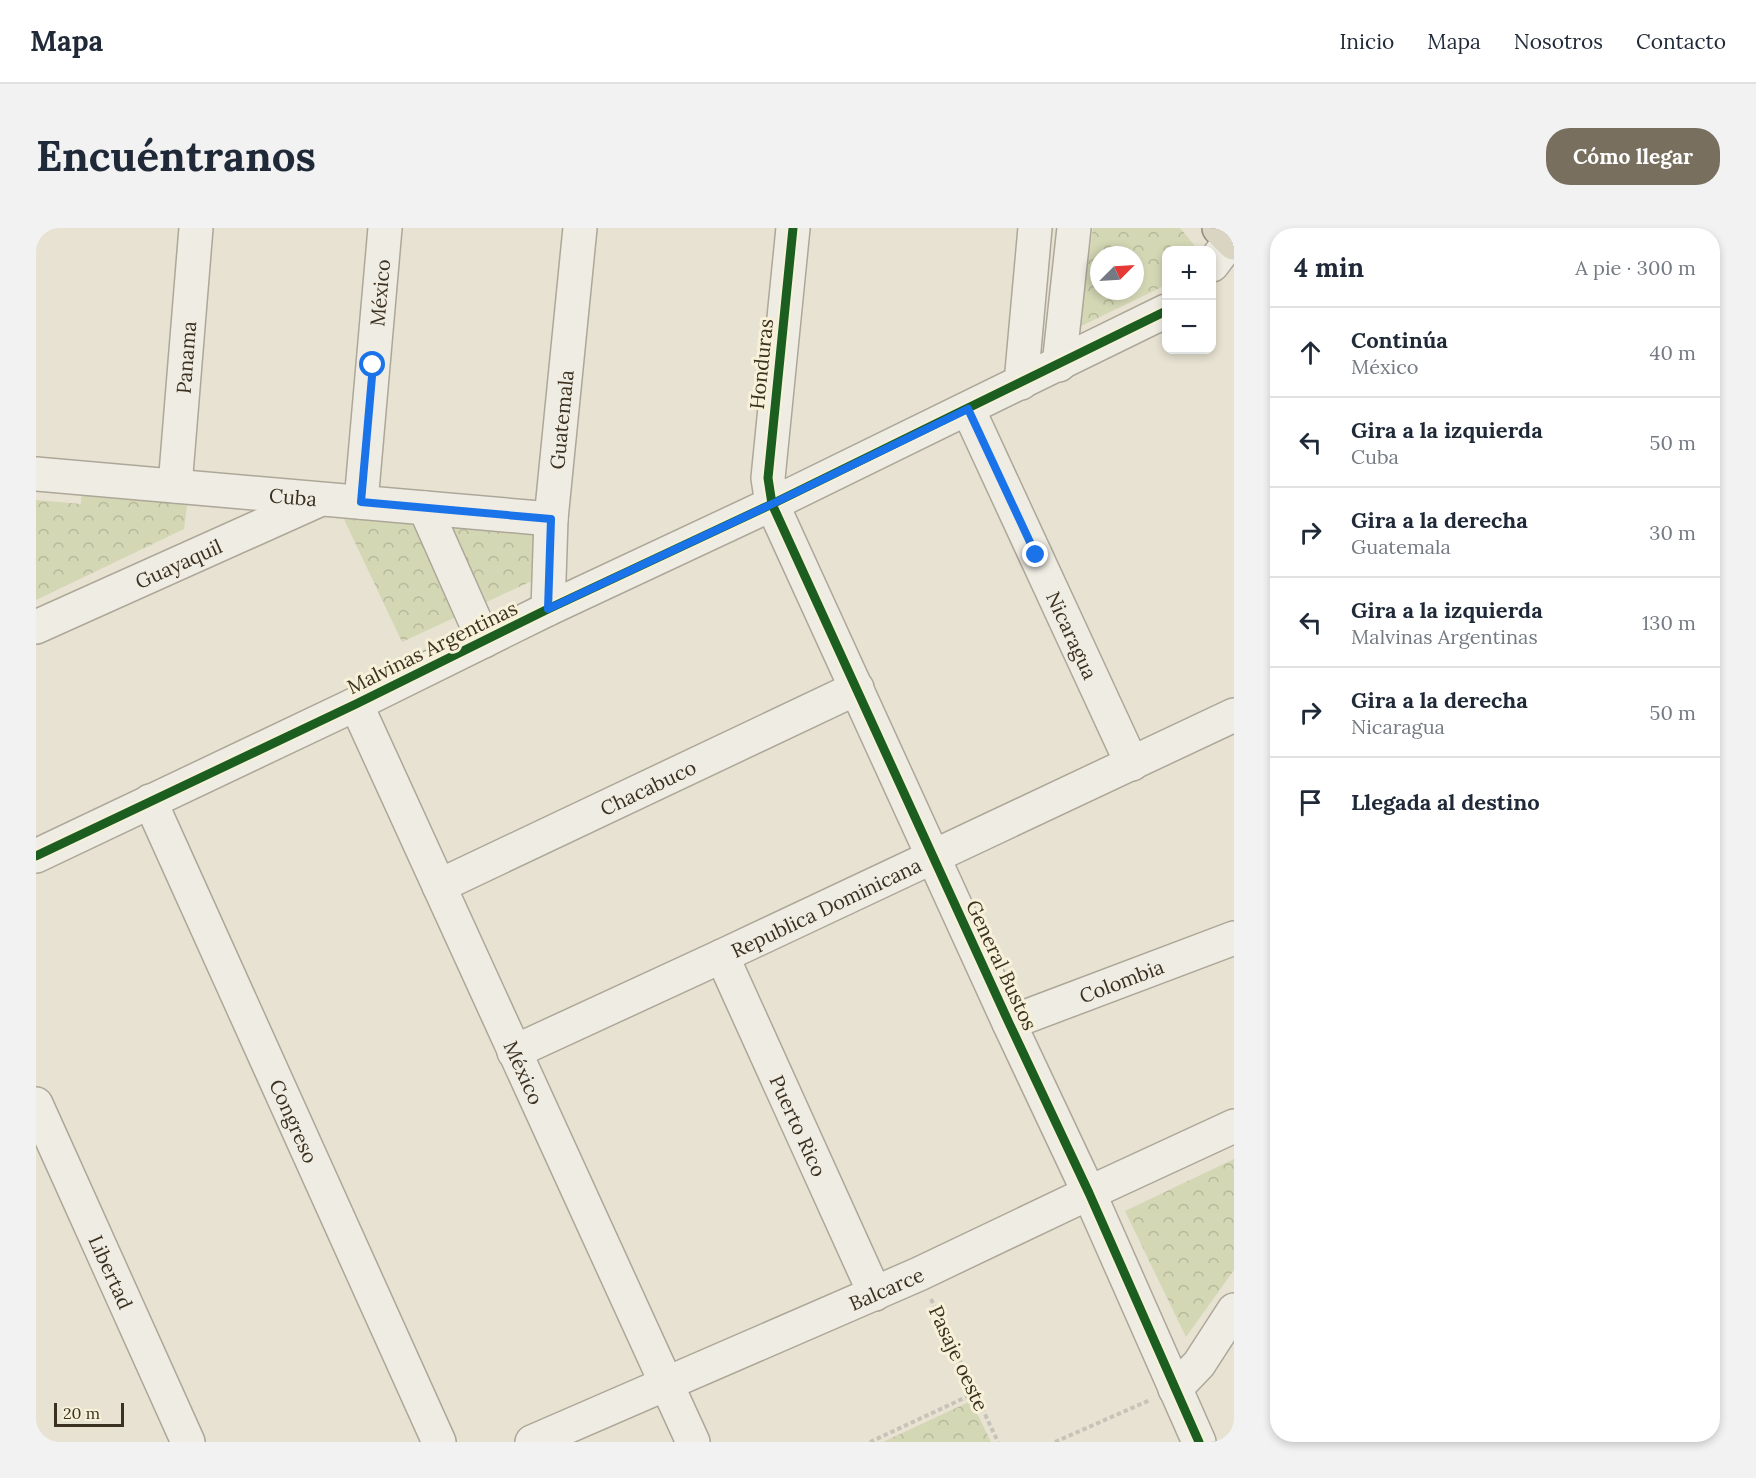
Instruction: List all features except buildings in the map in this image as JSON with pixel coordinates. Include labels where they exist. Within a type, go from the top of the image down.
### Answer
[{"type":"street","name":"Panama","points":[[175,486],[196,228]]},
{"type":"street","name":"México","points":[[361,502],[385,228]]},
{"type":"street","name":"Guatemala","points":[[548,609],[551,519],[580,228]]},
{"type":"street","name":"Honduras","points":[[772,504],[768,478],[794,228]]},
{"type":"street","points":[[1021,383],[1035,228]]},
{"type":"street","points":[[1059,365],[1074,228]]},
{"type":"street","points":[[1216,286],[1234,275]]},
{"type":"street","name":"Malvinas Argentinas","points":[[36,856],[356,704],[548,609],[772,504],[1162,314]]},
{"type":"street","name":"Nicaragua","points":[[968,409],[1132,764]]},
{"type":"street","name":"Cuba","points":[[36,474],[551,519]]},
{"type":"street","name":"Guayaquil","points":[[36,627],[321,499]]},
{"type":"street","name":"General Bustos","points":[[772,504],[1008,1023],[1089,1193],[1199,1442]]},
{"type":"street","points":[[425,508],[484,641]]},
{"type":"street","name":"Chacabuco","points":[[439,886],[856,688]]},
{"type":"street","name":"México","points":[[356,704],[693,1442]]},
{"type":"street","name":"Republica Dominicana","points":[[514,1052],[1234,715]]},
{"type":"street","name":"Congreso","points":[[150,801],[439,1442]]},
{"type":"street","name":"Colombia","points":[[1008,1023],[1234,938]]},
{"type":"street","name":"Puerto Rico","points":[[722,956],[875,1294]]},
{"type":"street","name":"Libertad","points":[[36,1104],[188,1442]]},
{"type":"street","name":"Balcarce","points":[[532,1442],[875,1294],[1234,1126]]},
{"type":"street","points":[[1175,1389],[1199,1364],[1234,1310]]},
{"type":"path","points":[[1055,1442],[1175,1389]]},
{"type":"path","points":[[870,1442],[975,1393]]},
{"type":"green space","points":[[1093,228],[1180,228],[1195,246],[1162,246],[1162,287],[1144,296],[1144,246],[1090,246]]},
{"type":"green space","points":[[1090,249],[1090,300],[1135,300],[1079,327]]},
{"type":"green space","points":[[82,485],[188,497],[184,529],[36,600],[36,500],[81,504]]},
{"type":"green space","points":[[342,515],[416,522],[458,616],[402,642]]},
{"type":"green space","points":[[445,524],[538,532],[534,580],[482,604]]},
{"type":"green space","points":[[1234,1159],[1234,1270],[1186,1337],[1125,1211]]},
{"type":"green space","points":[[971,1401],[991,1442],[883,1442]]},
{"type":"cycle path","points":[[793,228],[768,478],[772,504],[1089,1193],[1199,1442]]},
{"type":"cycle path","points":[[36,856],[356,704],[548,609],[772,504],[1162,313]]},
{"type":"route","points":[[373,365],[361,502],[551,519],[548,609],[968,409],[1036,555]]}]
